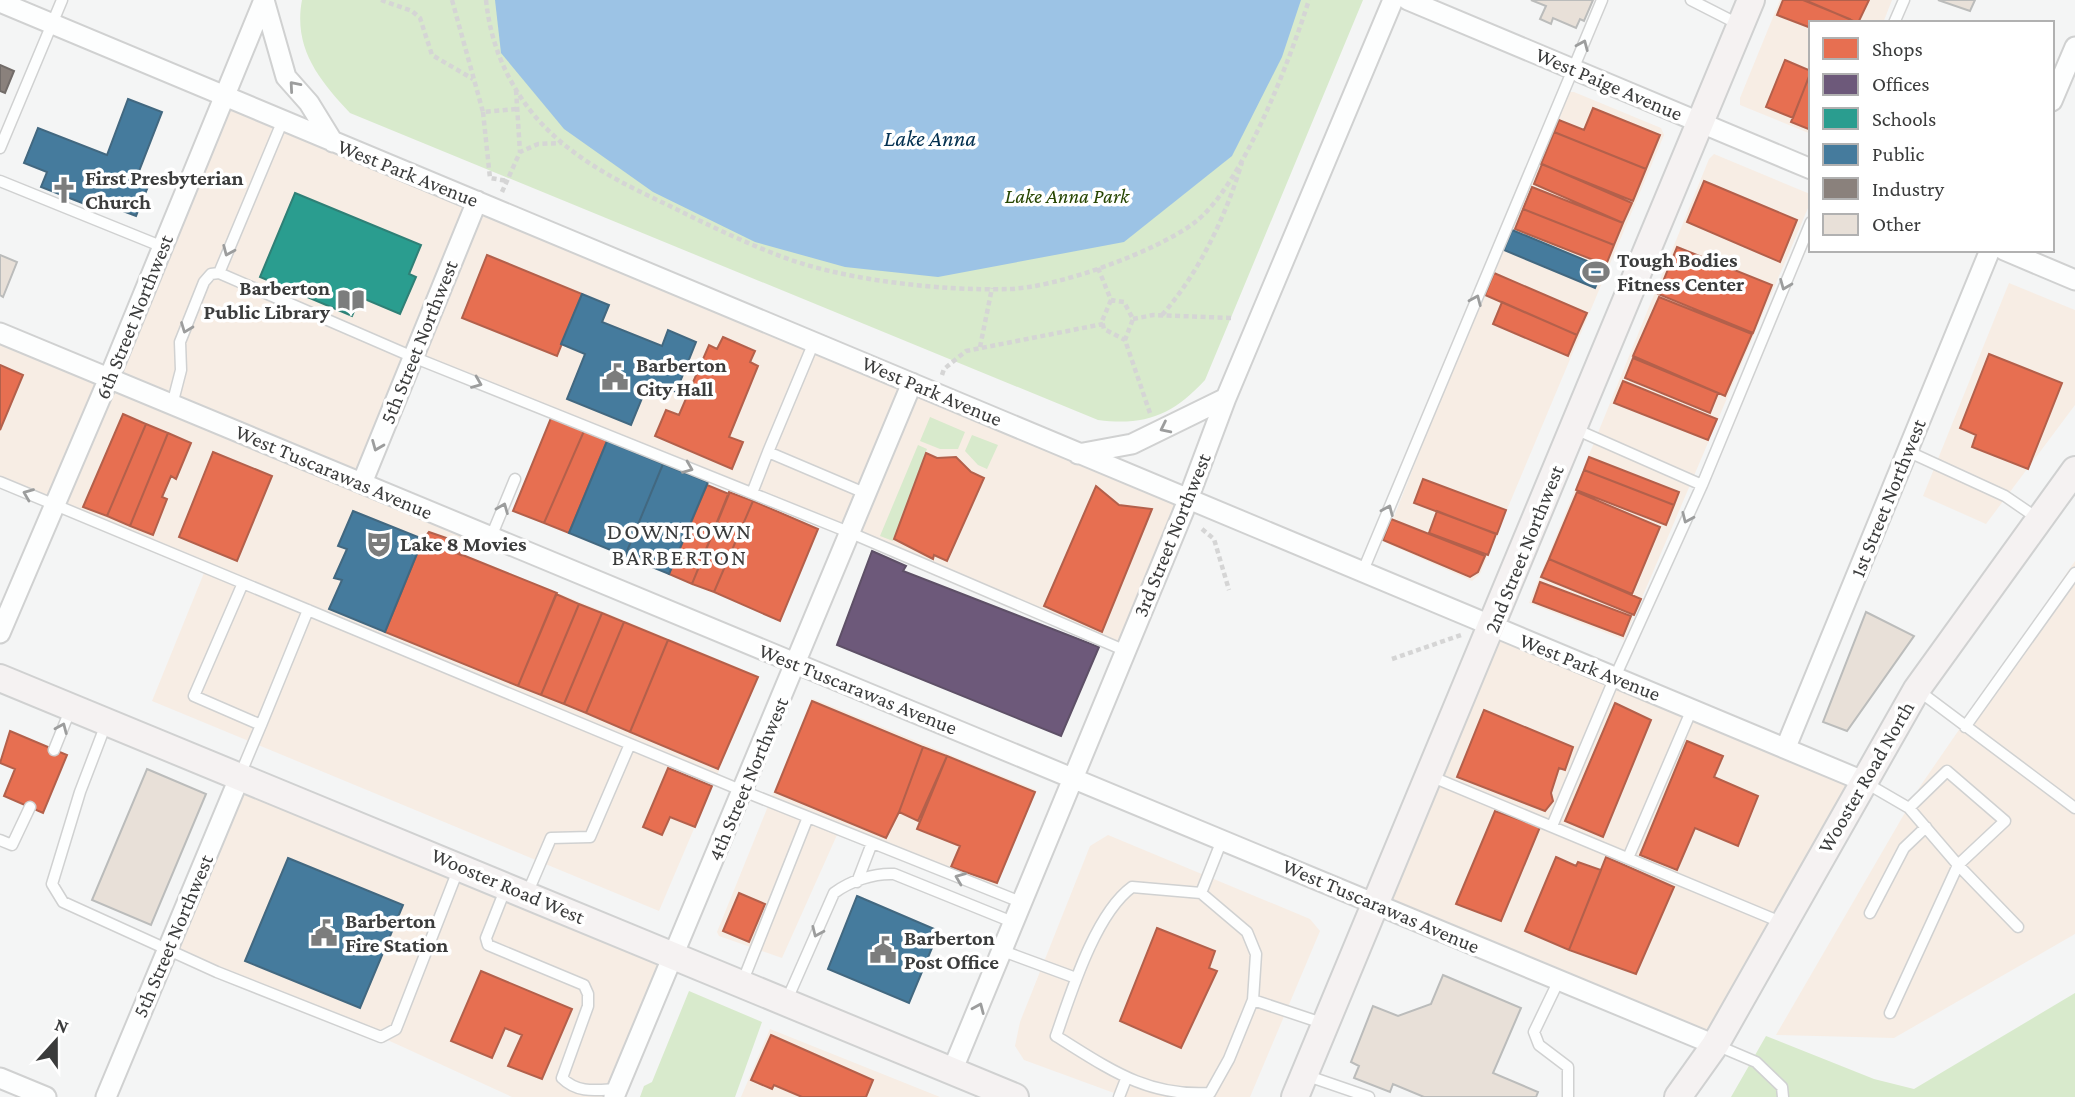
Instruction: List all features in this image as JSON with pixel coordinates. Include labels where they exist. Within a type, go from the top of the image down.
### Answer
[{"type":"main road","name":"2nd Street Northwest","points":[[1300,1086],[1751,0]]},
{"type":"main road","name":"Wooster Road North","points":[[1678,1097],[1715,1045],[1917,689],[2075,470]]},
{"type":"main road","name":"Wooster Road West","points":[[0,678],[1015,1097]]},
{"type":"street","name":"6th Street Northwest","points":[[0,633],[109,378],[264,0]]},
{"type":"street","points":[[264,0],[286,77],[309,103],[333,142]]},
{"type":"street","name":"3rd Street Northwest","points":[[952,1071],[1024,903],[1184,510],[1226,398],[1393,0]]},
{"type":"street","name":"West Paige Avenue","points":[[1408,0],[1809,168]]},
{"type":"street","name":"West Park Avenue","points":[[0,2],[814,341],[1078,454],[1184,510],[1362,573],[1488,636],[1615,677],[1863,781]]},
{"type":"street","points":[[2054,96],[2075,47]]},
{"type":"street","name":"5th Street Northwest","points":[[362,484],[413,357],[486,205]]},
{"type":"street","name":"1st Street Northwest","points":[[1786,747],[1989,252]]},
{"type":"street","points":[[2009,252],[2075,280]]},
{"type":"street","name":"West Tuscarawas Avenue","points":[[0,332],[797,664],[1074,776],[1715,1045]]},
{"type":"street","name":"4th Street Northwest","points":[[616,1093],[912,383]]},
{"type":"street","points":[[1078,454],[1132,443],[1226,398]]},
{"type":"street","name":"5th Street Northwest","points":[[106,1097],[240,776]]},
{"type":"street","points":[[0,1078],[46,1097]]},
{"type":"lane","points":[[0,148],[62,0]]},
{"type":"lane","points":[[1362,573],[1602,0]]},
{"type":"lane","points":[[1691,0],[1741,25]]},
{"type":"lane","points":[[1896,21],[1904,0]]},
{"type":"lane","points":[[219,273],[282,120]]},
{"type":"lane","points":[[0,181],[163,247]]},
{"type":"lane","points":[[1552,826],[1615,677],[1702,485],[1809,227]]},
{"type":"lane","points":[[172,405],[181,370],[180,342],[204,282],[211,274],[219,273],[413,357],[851,533],[1126,651]]},
{"type":"lane","points":[[751,494],[814,341]]},
{"type":"lane","points":[[1573,428],[1702,485]]},
{"type":"lane","points":[[768,452],[867,494]]},
{"type":"lane","points":[[1907,452],[2005,496],[2039,520]]},
{"type":"lane","points":[[491,537],[515,479]]},
{"type":"lane","points":[[0,482],[743,791],[1024,903]]},
{"type":"lane","points":[[1965,727],[2075,573]]},
{"type":"lane","points":[[243,583],[194,696],[261,725]]},
{"type":"lane","points":[[240,776],[308,610]]},
{"type":"lane","points":[[1917,689],[2075,808]]},
{"type":"lane","points":[[54,750],[72,707]]},
{"type":"lane","points":[[1629,858],[1692,709]]},
{"type":"lane","points":[[107,721],[80,792],[52,884],[62,902],[381,1037],[396,1030],[459,866]]},
{"type":"lane","points":[[616,1093],[584,1090],[569,1085],[562,1079],[588,1006],[589,994],[584,985],[488,945],[486,938],[551,838],[590,837],[630,744]]},
{"type":"lane","points":[[1890,1013],[1958,865],[2005,821],[1947,771],[1909,808]]},
{"type":"lane","points":[[1430,776],[1784,923]]},
{"type":"lane","points":[[1863,781],[1909,808],[1958,865],[2018,927]]},
{"type":"lane","points":[[0,840],[12,845],[30,807]]},
{"type":"lane","points":[[741,983],[808,817]]},
{"type":"lane","points":[[1870,913],[1904,848],[1926,827]]},
{"type":"lane","points":[[1201,892],[1223,839]]},
{"type":"lane","points":[[857,882],[872,843]]},
{"type":"lane","points":[[786,1002],[834,893],[880,873],[894,874],[1015,923]]},
{"type":"lane","points":[[1132,887],[1201,892],[1247,932],[1256,954],[1253,1000],[1229,1059],[1210,1093],[1179,1095],[1126,1079],[1056,1036],[1076,978],[1115,899],[1132,887]]},
{"type":"lane","points":[[1003,951],[1076,978]]},
{"type":"lane","points":[[1559,980],[1534,1031],[1539,1045],[1568,1067],[1568,1097]]},
{"type":"lane","points":[[1253,1000],[1326,1024]]},
{"type":"lane","points":[[1715,1045],[1756,1062],[1782,1087],[1783,1097]]},
{"type":"lane","points":[[1119,1097],[1126,1079]]},
{"type":"lane","points":[[1300,1086],[1369,1097]]},
{"type":"path","points":[[381,0],[412,11],[423,24],[432,55],[473,79]]},
{"type":"path","points":[[452,0],[483,112],[490,178],[508,181]]},
{"type":"path","points":[[486,0],[490,34],[525,104],[562,143],[620,183],[777,255],[843,273],[939,287],[1010,289],[1065,280],[1098,268],[1194,223],[1226,189],[1289,61],[1308,0]]},
{"type":"path","points":[[486,205],[508,181],[520,152],[516,89]]},
{"type":"path","points":[[483,112],[516,109]]},
{"type":"path","points":[[520,152],[538,144],[562,143]]},
{"type":"path","points":[[1162,315],[1180,295],[1202,255],[1234,189],[1247,146]]},
{"type":"path","points":[[1098,268],[1111,300],[1103,324],[1104,329],[1125,340]]},
{"type":"path","points":[[980,348],[992,288]]},
{"type":"path","points":[[1111,300],[1124,302],[1133,318],[1125,340],[1152,418]]},
{"type":"path","points":[[1133,318],[1162,315],[1232,318]]},
{"type":"path","points":[[935,393],[944,369],[966,351],[1103,324]]},
{"type":"path","points":[[1184,510],[1214,539],[1229,590]]},
{"type":"path","points":[[1392,659],[1459,634],[1488,636]]},
{"type":"shaded area","points":[[1780,0],[1892,0],[1884,21],[1809,21],[1809,133],[1740,105],[1740,98]]},
{"type":"shaded area","points":[[1567,92],[1574,92],[1661,128],[1664,135],[1480,574],[1472,581],[1384,542],[1484,288]]},
{"type":"shaded area","points":[[223,95],[1187,501],[1126,651],[413,358],[362,483],[481,533],[463,549],[464,554],[759,676],[659,911],[152,701],[206,568],[0,482],[0,333],[109,378]]},
{"type":"shaded area","points":[[1714,154],[1809,194],[1809,206],[1624,640],[1529,603],[1709,159]]},
{"type":"shaded area","points":[[2009,283],[2075,310],[2075,405],[1986,524],[1923,496]]},
{"type":"shaded area","points":[[2075,561],[2075,934],[1894,1038],[1776,1035],[1921,785]]},
{"type":"shaded area","points":[[1492,627],[1863,781],[1715,1045],[1377,905]]},
{"type":"shaded area","points":[[811,700],[1036,790],[996,887],[841,826],[782,958],[719,936],[717,932]]},
{"type":"shaded area","points":[[240,776],[673,955],[613,1097],[512,1097],[381,1037],[168,949]]},
{"type":"shaded area","points":[[1108,835],[1310,919],[1320,931],[1250,1097],[1125,1097],[1024,1060],[1015,1046],[1020,1022],[1090,846]]},
{"type":"shaded area","points":[[770,1029],[940,1097],[741,1097]]},
{"type":"green space","name":"Lake Anna Park","points":[[302,0],[1363,0],[1205,380],[1169,410],[1144,419],[1115,421],[1098,420],[350,113],[319,75],[305,48],[300,17]]},
{"type":"green space","points":[[930,417],[965,432],[958,449],[940,449],[920,441]]},
{"type":"green space","points":[[972,435],[998,445],[987,469],[978,465],[965,451]]},
{"type":"green space","points":[[918,445],[927,449],[893,541],[880,536]]},
{"type":"green space","points":[[689,991],[762,1022],[735,1097],[640,1097],[644,1086],[652,1082]]},
{"type":"green space","points":[[2075,993],[2075,1097],[1731,1097],[1766,1036],[1874,1079],[1914,1089]]},
{"type":"water","name":"Lake Anna","points":[[495,0],[1301,0],[1282,57],[1232,156],[1124,242],[938,277],[845,267],[755,242],[653,192],[564,129],[501,53]]},
{"type":"building: Shops","points":[[1783,0],[1803,0],[1850,19],[1809,21],[1809,27],[1777,15]]},
{"type":"building: Shops","points":[[1805,0],[1869,0],[1859,21]]},
{"type":"building: Shops","points":[[1785,60],[1809,70],[1793,118],[1766,107]]},
{"type":"building: Shops","points":[[1809,77],[1809,129],[1791,122]]},
{"type":"building: Shops","points":[[1593,108],[1660,135],[1646,169],[1554,132],[1559,120],[1584,130]]},
{"type":"building: Shops","points":[[1554,132],[1646,169],[1633,201],[1541,164]]},
{"type":"building: Shops","points":[[1542,164],[1632,203],[1623,223],[1534,184]]},
{"type":"building: Shops","points":[[1704,181],[1797,220],[1780,262],[1687,222]]},
{"type":"building: Shops","points":[[1532,187],[1623,223],[1614,245],[1523,209]]},
{"type":"building: Shops","points":[[1523,209],[1614,245],[1606,265],[1515,229]]},
{"type":"building: Shops","points":[[1677,247],[1772,285],[1753,333],[1658,294]]},
{"type":"building: Shops","points":[[487,255],[582,294],[557,356],[462,318]]},
{"type":"building: Shops","points":[[1494,273],[1587,313],[1577,335],[1485,295]]},
{"type":"building: Shops","points":[[1659,297],[1752,334],[1725,396],[1633,356]]},
{"type":"building: Shops","points":[[1502,302],[1577,335],[1568,356],[1493,324]]},
{"type":"building: Shops","points":[[723,337],[755,351],[750,362],[758,366],[729,437],[743,442],[732,469],[655,436],[666,410],[679,415],[709,345],[717,349]]},
{"type":"building: Shops","points":[[1989,354],[2062,383],[2028,469],[1972,447],[1976,435],[1960,428]]},
{"type":"building: Shops","points":[[1633,358],[1718,393],[1710,413],[1625,378]]},
{"type":"building: Shops","points":[[0,365],[23,375],[0,430]]},
{"type":"building: Shops","points":[[1623,381],[1717,419],[1708,440],[1614,403]]},
{"type":"building: Shops","points":[[123,414],[146,424],[107,516],[83,507]]},
{"type":"building: Shops","points":[[551,418],[584,431],[544,523],[513,511]]},
{"type":"building: Shops","points":[[146,424],[168,433],[130,526],[107,516]]},
{"type":"building: Shops","points":[[584,431],[607,441],[569,533],[544,523]]},
{"type":"building: Shops","points":[[168,433],[191,443],[176,479],[171,476],[162,497],[167,499],[153,535],[130,526]]},
{"type":"building: Shops","points":[[213,452],[272,476],[237,561],[179,537]]},
{"type":"building: Shops","points":[[926,453],[937,458],[956,457],[971,472],[984,478],[947,561],[934,555],[933,559],[894,539]]},
{"type":"building: Shops","points":[[1589,457],[1679,492],[1674,505],[1584,470]]},
{"type":"building: Shops","points":[[1584,470],[1674,505],[1666,525],[1576,490]]},
{"type":"building: Shops","points":[[1423,479],[1506,510],[1497,534],[1414,503]]},
{"type":"building: Shops","points":[[707,485],[729,494],[692,584],[669,574]]},
{"type":"building: Shops","points":[[1096,486],[1119,505],[1152,509],[1102,632],[1044,606]]},
{"type":"building: Shops","points":[[729,492],[753,501],[714,592],[692,584]]},
{"type":"building: Shops","points":[[1577,492],[1660,527],[1632,594],[1549,559]]},
{"type":"building: Shops","points":[[753,501],[818,529],[780,621],[714,592]]},
{"type":"building: Shops","points":[[1437,511],[1496,534],[1488,555],[1429,533]]},
{"type":"building: Shops","points":[[1391,519],[1485,556],[1478,572],[1470,577],[1383,540]]},
{"type":"building: Shops","points":[[429,532],[458,542],[461,555],[423,539]]},
{"type":"building: Shops","points":[[423,539],[557,593],[518,686],[385,632]]},
{"type":"building: Shops","points":[[1549,559],[1641,599],[1634,615],[1541,577]]},
{"type":"building: Shops","points":[[1540,582],[1631,616],[1623,636],[1533,602]]},
{"type":"building: Shops","points":[[556,594],[579,604],[541,695],[518,686]]},
{"type":"building: Shops","points":[[579,604],[602,613],[564,704],[541,695]]},
{"type":"building: Shops","points":[[602,613],[624,622],[586,713],[564,704]]},
{"type":"building: Shops","points":[[624,622],[668,640],[630,732],[586,713]]},
{"type":"building: Shops","points":[[668,640],[758,677],[718,769],[630,732]]},
{"type":"building: Shops","points":[[812,701],[923,747],[899,812],[886,838],[775,792]]},
{"type":"building: Shops","points":[[1615,703],[1651,720],[1603,837],[1565,821]]},
{"type":"building: Shops","points":[[1484,710],[1573,747],[1565,770],[1559,768],[1551,793],[1553,801],[1545,811],[1457,777]]},
{"type":"building: Shops","points":[[10,731],[67,755],[43,813],[4,796],[15,769],[0,763]]},
{"type":"building: Shops","points":[[1687,741],[1723,756],[1714,777],[1758,796],[1738,846],[1695,828],[1677,870],[1640,855]]},
{"type":"building: Shops","points":[[923,747],[947,756],[918,821],[899,812]]},
{"type":"building: Shops","points":[[947,756],[1035,792],[997,883],[951,867],[960,846],[917,829]]},
{"type":"building: Shops","points":[[668,768],[712,786],[695,827],[670,817],[662,835],[643,827]]},
{"type":"building: Shops","points":[[1495,811],[1540,827],[1501,921],[1456,904]]},
{"type":"building: Shops","points":[[1556,857],[1576,866],[1578,862],[1601,870],[1569,950],[1525,931]]},
{"type":"building: Shops","points":[[1606,857],[1674,887],[1636,974],[1569,950]]},
{"type":"building: Shops","points":[[739,893],[765,904],[749,942],[723,931]]},
{"type":"building: Shops","points":[[1157,928],[1215,951],[1209,968],[1217,971],[1181,1048],[1120,1021]]},
{"type":"building: Shops","points":[[481,971],[572,1009],[542,1079],[508,1066],[522,1035],[505,1028],[492,1058],[451,1041]]},
{"type":"building: Shops","points":[[771,1035],[873,1080],[866,1097],[802,1097],[774,1085],[772,1089],[751,1080]]},
{"type":"building: Offices","points":[[872,551],[906,566],[903,571],[1099,647],[1061,736],[837,645]]},
{"type":"building: Schools","points":[[295,193],[421,245],[409,274],[416,277],[400,314],[360,297],[352,316],[260,277]]},
{"type":"building: Public","points":[[128,99],[162,112],[136,179],[149,184],[136,216],[99,202],[95,208],[41,187],[47,172],[24,163],[38,128],[107,155]]},
{"type":"building: Public","points":[[1512,230],[1604,268],[1595,288],[1504,250]]},
{"type":"building: Public","points":[[582,294],[609,305],[602,322],[662,346],[668,330],[696,342],[676,392],[649,381],[631,425],[567,399],[585,354],[561,344]]},
{"type":"building: Public","points":[[607,441],[663,464],[625,556],[569,533]]},
{"type":"building: Public","points":[[663,464],[708,482],[669,574],[625,556]]},
{"type":"building: Public","points":[[353,511],[423,539],[385,632],[329,609],[342,580],[334,578],[347,549],[338,546]]},
{"type":"building: Public","name":"Barberton Fire Station","points":[[288,858],[403,905],[360,1008],[245,961]]},
{"type":"building: Public","name":"Barberton Post Office","points":[[857,896],[939,931],[909,1003],[828,969]]},
{"type":"building: Industry","points":[[0,65],[14,71],[5,93],[0,91]]},
{"type":"building: Other","points":[[1531,0],[1593,0],[1584,21],[1580,19],[1576,28],[1553,18],[1551,24],[1540,19],[1546,6]]},
{"type":"building: Other","points":[[1938,0],[1975,0],[1970,11]]},
{"type":"building: Other","points":[[0,255],[17,262],[3,297],[0,295]]},
{"type":"building: Other","points":[[1866,612],[1914,636],[1847,731],[1823,722]]},
{"type":"building: Other","points":[[147,769],[206,794],[151,925],[92,900]]},
{"type":"building: Other","points":[[1443,975],[1521,1008],[1493,1073],[1538,1092],[1536,1097],[1424,1097],[1393,1084],[1390,1092],[1354,1078],[1359,1066],[1351,1062],[1373,1006],[1398,1016],[1431,1004]]},
{"type":"place","name":"First Presbyterian Church","points":[[64,190]]},
{"type":"place","name":"Tough Bodies Fitness Center","points":[[1596,272]]},
{"type":"place","name":"Barberton Public Library","points":[[351,300]]},
{"type":"place","name":"Barberton City Hall","points":[[615,377]]},
{"type":"place","name":"Lake 8 Movies","points":[[379,544]]},
{"type":"place","name":"Barberton Fire Station","points":[[324,933]]},
{"type":"place","name":"Barberton Post Office","points":[[883,950]]},
{"type":"district","name":"DOWNTOWN BARBERTON","points":[[680,544]]}]
